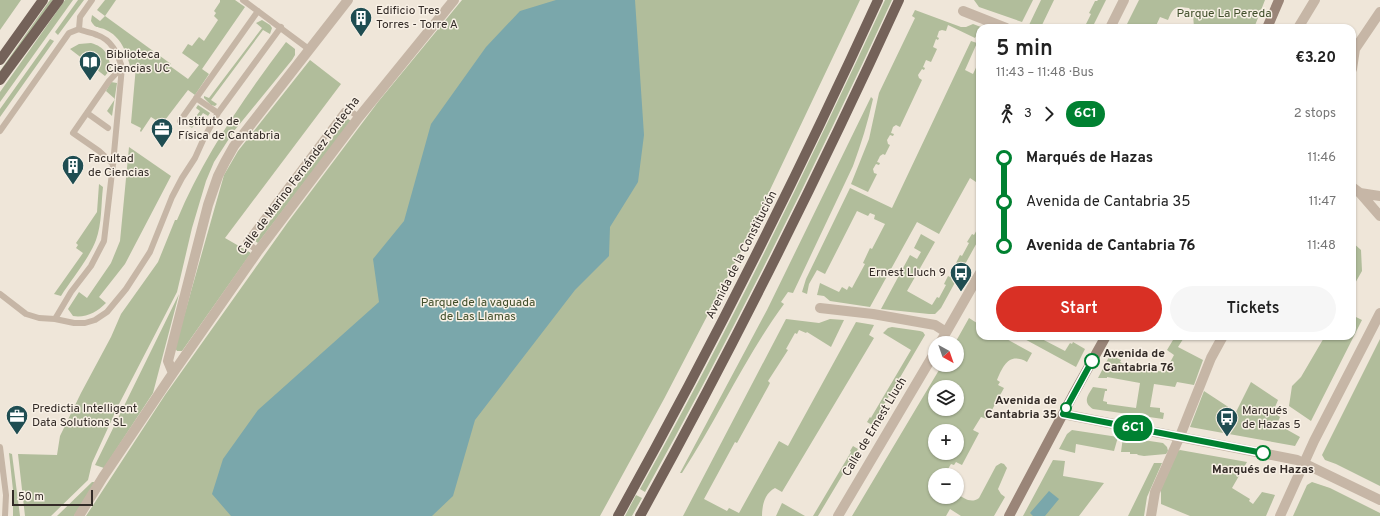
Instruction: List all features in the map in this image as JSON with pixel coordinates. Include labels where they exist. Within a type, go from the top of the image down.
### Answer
[{"type":"main road","points":[[0,60],[43,0]]},
{"type":"main road","points":[[0,80],[59,0]]},
{"type":"main road","name":"Avenida de la Constitución","points":[[618,516],[675,413],[748,273],[821,125],[878,0]]},
{"type":"main road","points":[[640,516],[688,429],[771,268],[838,133],[899,0]]},
{"type":"main road","points":[[1269,24],[1279,0]]},
{"type":"main road","points":[[1009,516],[1104,340]]},
{"type":"street","points":[[173,374],[168,361],[208,205],[218,176],[234,146],[348,0]]},
{"type":"street","name":"Calle de Marino Fernández Fontecha","points":[[79,516],[103,477],[258,251],[359,117],[454,0]]},
{"type":"street","points":[[1112,24],[1124,0]]},
{"type":"street","points":[[1300,24],[1315,0]]},
{"type":"street","points":[[963,11],[996,24]]},
{"type":"street","points":[[1356,48],[1380,12]]},
{"type":"street","points":[[1356,190],[1380,196]]},
{"type":"street","points":[[1356,190],[1380,216]]},
{"type":"street","points":[[944,336],[976,280]]},
{"type":"street","points":[[820,308],[873,314],[935,325],[946,332]]},
{"type":"street","points":[[1280,516],[1314,441],[1380,313]]},
{"type":"street","points":[[1151,516],[1155,492],[1180,436],[1211,358],[1221,340]]},
{"type":"street","name":"Calle de Ernest Lluch","points":[[838,516],[928,364]]},
{"type":"street","points":[[1063,414],[1297,460],[1380,500]]},
{"type":"lane","points":[[78,28],[80,17],[92,0]]},
{"type":"lane","points":[[243,0],[310,50]]},
{"type":"lane","points":[[180,121],[258,11]]},
{"type":"lane","points":[[0,294],[26,314],[39,318],[55,318],[74,323],[95,320],[107,312],[115,303],[150,252],[172,197],[195,158],[218,113],[280,27]]},
{"type":"lane","points":[[0,131],[69,33],[78,28],[99,35],[108,41],[118,54],[122,67],[104,241],[91,266],[71,292],[55,318]]},
{"type":"lane","points":[[113,164],[99,151],[73,133],[109,81],[122,67]]},
{"type":"lane","points":[[196,98],[218,113]]},
{"type":"lane","points":[[258,251],[246,242],[339,117],[344,111],[347,110],[359,117]]},
{"type":"lane","points":[[87,113],[108,128]]},
{"type":"lane","points":[[0,447],[6,495],[5,516]]},
{"type":"green space","points":[[0,0],[21,0],[0,30]]},
{"type":"green space","points":[[50,0],[53,0],[0,74],[0,71]]},
{"type":"green space","points":[[65,0],[73,0],[0,102],[0,92]]},
{"type":"green space","points":[[78,0],[84,0],[58,35],[55,32]]},
{"type":"green space","points":[[105,0],[116,0],[105,16],[97,10]]},
{"type":"green space","points":[[220,0],[235,0],[245,7],[202,69],[209,74],[195,95],[188,90],[162,124],[151,117],[141,132],[141,128],[131,123],[136,66],[130,66],[125,50],[115,36],[104,29],[96,27],[91,21],[92,15],[100,21],[105,16],[171,64],[170,66],[188,79],[199,65],[182,53],[188,44],[192,46],[199,37],[204,41],[218,20],[214,16],[216,13],[214,11]]},
{"type":"green space","name":"Parque de la vaguada de Las Llamas","points":[[462,0],[860,0],[742,249],[664,399],[600,516],[86,516],[165,395],[288,222],[378,102]]},
{"type":"green space","points":[[885,0],[892,0],[803,187],[742,310],[645,492],[640,489],[705,369],[767,247]]},
{"type":"green space","points":[[974,0],[1033,0],[1022,22],[979,7]]},
{"type":"green space","points":[[1041,0],[1054,0],[1042,24],[1029,24]]},
{"type":"green space","points":[[1106,0],[1094,24],[1086,24],[1091,14],[1089,13],[1095,1]]},
{"type":"green space","name":"Parque La Pereda","points":[[1139,0],[1265,0],[1256,24],[1194,24],[1193,14],[1189,8],[1178,7],[1171,12],[1168,20],[1160,17],[1157,24],[1127,24]]},
{"type":"green space","points":[[915,10],[961,27],[966,27],[973,24],[976,25],[976,36],[975,38],[948,25],[946,31],[939,31],[937,37],[939,38],[938,40],[936,39],[933,47],[937,49],[931,62],[926,60],[923,67],[925,68],[924,70],[922,69],[918,75],[922,80],[900,127],[896,125],[893,127],[891,133],[894,134],[893,136],[890,135],[887,140],[888,144],[890,145],[885,155],[883,154],[880,156],[877,162],[880,163],[879,165],[876,164],[873,169],[874,173],[877,174],[868,192],[851,184],[869,139],[879,93],[915,18],[912,16]]},
{"type":"green space","points":[[262,20],[272,28],[270,34],[263,30],[211,100],[217,104],[215,106],[211,105],[204,98],[204,96],[209,98],[262,28],[256,23]]},
{"type":"green space","points":[[50,39],[54,41],[0,117],[0,109]]},
{"type":"green space","points":[[971,41],[976,43],[965,70],[973,74],[976,68],[976,182],[970,178],[939,234],[917,222],[870,307],[830,301],[824,296],[817,295],[820,283],[839,292],[842,287],[847,290],[849,286],[852,288],[865,264],[863,263],[870,248],[872,249],[885,224],[874,219],[875,215],[870,213],[868,216],[857,211],[825,274],[817,270],[809,284],[807,294],[802,292],[806,279],[850,188],[892,208]]},
{"type":"green space","points":[[286,42],[295,49],[295,55],[292,60],[234,131],[214,162],[206,181],[192,228],[177,292],[118,406],[92,463],[88,480],[51,516],[25,516],[18,454],[57,455],[60,436],[111,337],[121,314],[158,262],[175,220],[177,220],[212,150],[255,84]]},
{"type":"green space","points":[[91,43],[103,49],[109,59],[111,68],[105,76],[70,49],[79,44]]},
{"type":"green space","points":[[310,60],[341,84],[225,238],[251,253],[182,351],[177,351],[175,348],[224,175],[238,151]]},
{"type":"green space","points":[[111,82],[117,83],[115,99],[106,91]]},
{"type":"green space","points":[[871,97],[873,99],[869,116],[853,166],[793,293],[788,292],[781,302],[784,304],[744,366],[708,431],[682,473],[680,473],[767,310]]},
{"type":"green space","points":[[114,100],[112,116],[107,111]]},
{"type":"green space","points":[[198,105],[210,113],[208,116],[203,113],[192,128],[189,126],[200,111],[196,108]]},
{"type":"green space","points":[[347,118],[351,121],[258,243],[255,241]]},
{"type":"green space","points":[[129,147],[171,176],[125,264],[99,297],[106,303],[91,314],[73,316],[68,309],[79,292],[87,298],[111,263],[120,241]]},
{"type":"green space","points":[[99,184],[103,187],[100,221],[96,240],[85,261],[61,296],[54,294],[83,253],[76,248],[78,245],[76,243],[97,212]]},
{"type":"green space","points":[[976,231],[976,244],[941,308],[935,314],[881,309],[910,255],[917,259],[921,252],[914,248],[921,234],[935,242],[907,291],[932,305],[937,297],[939,298],[946,285],[944,284],[948,276],[950,277],[960,255],[962,256],[969,243],[967,242],[972,234],[974,235]]},
{"type":"green space","points":[[1356,246],[1361,250],[1362,271],[1356,282]]},
{"type":"green space","points":[[179,294],[153,393],[104,468],[95,465]]},
{"type":"green space","points":[[1356,317],[1362,320],[1356,332]]},
{"type":"green space","points":[[969,318],[976,322],[976,340],[1008,340],[1032,353],[1027,362],[1021,359],[1016,359],[1011,360],[1004,366],[997,380],[1000,382],[998,385],[1004,388],[987,419],[981,417],[973,430],[979,433],[962,465],[956,462],[954,465],[951,464],[949,468],[928,468],[928,504],[964,504],[964,498],[968,500],[976,500],[979,498],[996,466],[1001,463],[1004,464],[1007,468],[998,489],[1005,497],[994,516],[961,516],[950,509],[946,516],[852,516],[928,388],[928,416],[964,416],[964,380],[933,380],[938,372],[964,372],[964,336],[959,336]]},
{"type":"green space","points":[[786,319],[819,323],[830,319],[844,320],[831,347],[807,332],[806,333],[799,330],[797,334],[795,333],[786,349],[788,350],[768,381],[770,383],[768,387],[737,443],[735,442],[704,499],[727,511],[729,508],[739,513],[779,441],[788,446],[856,322],[874,325],[869,335],[874,338],[782,492],[775,488],[766,496],[763,504],[762,516],[683,516]]},
{"type":"green space","points":[[892,327],[920,331],[925,335],[872,425],[867,422],[870,417],[871,418],[911,350],[883,333],[888,328]]},
{"type":"green space","points":[[1380,339],[1380,486],[1325,460],[1322,455]]},
{"type":"green space","points":[[1026,340],[1044,340],[1065,351],[1070,343],[1072,344],[1073,342],[1085,349],[1076,367]]},
{"type":"green space","points":[[1173,340],[1182,340],[1178,347],[1203,360],[1194,385],[1177,382],[1175,387],[1154,384],[1150,407],[1160,408],[1160,412],[1164,413],[1163,419],[1093,409],[1088,404],[1087,398],[1093,387],[1107,389],[1107,391],[1105,391],[1103,401],[1107,402],[1107,404],[1136,408],[1140,383],[1107,377],[1098,378],[1110,355],[1121,360],[1120,362],[1134,369],[1137,368],[1165,372],[1174,355],[1167,350]]},
{"type":"green space","points":[[1323,340],[1352,340],[1311,421],[1289,406],[1292,386],[1301,377]]},
{"type":"green space","points":[[1251,382],[1278,400],[1273,412],[1280,417],[1277,424],[1300,437],[1295,446],[1190,427],[1204,391],[1236,412]]},
{"type":"green space","points":[[1072,430],[1118,437],[1114,451],[1076,444],[1075,453],[1059,449],[1067,434]]},
{"type":"green space","points":[[1123,437],[1163,443],[1167,447],[1168,451],[1166,454],[1144,456],[1130,454],[1130,452],[1121,452]]},
{"type":"green space","points":[[853,446],[858,449],[818,516],[813,516],[851,452],[850,451]]},
{"type":"green space","points":[[1180,450],[1247,462],[1232,488],[1250,499],[1249,501],[1253,504],[1262,492],[1275,495],[1266,516],[1190,516],[1161,504],[1161,489],[1178,451]]},
{"type":"green space","points":[[9,453],[12,454],[20,516],[13,516],[13,490]]},
{"type":"green space","points":[[1053,460],[1065,461],[1063,476],[1104,483],[1079,516],[1023,516]]},
{"type":"green space","points":[[1154,463],[1162,463],[1147,497],[1144,516],[1128,516]]},
{"type":"green space","points":[[92,482],[95,482],[74,516],[57,516]]},
{"type":"green space","points":[[1312,482],[1330,488],[1380,513],[1380,516],[1293,516],[1307,485]]},
{"type":"green space","points":[[636,495],[642,498],[632,516],[625,516]]},
{"type":"green space","points":[[782,503],[784,504],[805,516],[776,516]]},
{"type":"water","points":[[556,0],[635,0],[644,135],[638,182],[610,227],[609,256],[575,290],[475,420],[453,496],[432,516],[231,516],[212,494],[223,459],[258,410],[379,302],[373,259],[404,221],[431,124],[486,47],[520,11]]},
{"type":"water","points":[[1049,491],[1059,499],[1045,516],[1033,516],[1030,513]]},
{"type":"bus line","name":"6C1","points":[[1092,361],[1063,414],[1263,453]]},
{"type":"place","name":"Edificio Tres Torres - Torre A","points":[[361,38]]},
{"type":"place","name":"Biblioteca Ciencias UC","points":[[90,82]]},
{"type":"place","name":"Instituto de Física de Cantabria","points":[[162,148]]},
{"type":"place","name":"Facultad de Ciencias","points":[[73,186]]},
{"type":"place","name":"Ernest Lluch 9","points":[[961,292]]},
{"type":"place","name":"Avenida de Cantabria 76","points":[[1092,361]]},
{"type":"place","name":"Avenida de Cantabria 35","points":[[1066,408]]},
{"type":"place","name":"Predictia Intelligent Data Solutions SL","points":[[17,436]]},
{"type":"place","name":"Marqués de Hazas 5","points":[[1227,438]]},
{"type":"place","name":"Marqués de Hazas","points":[[1263,453]]}]
